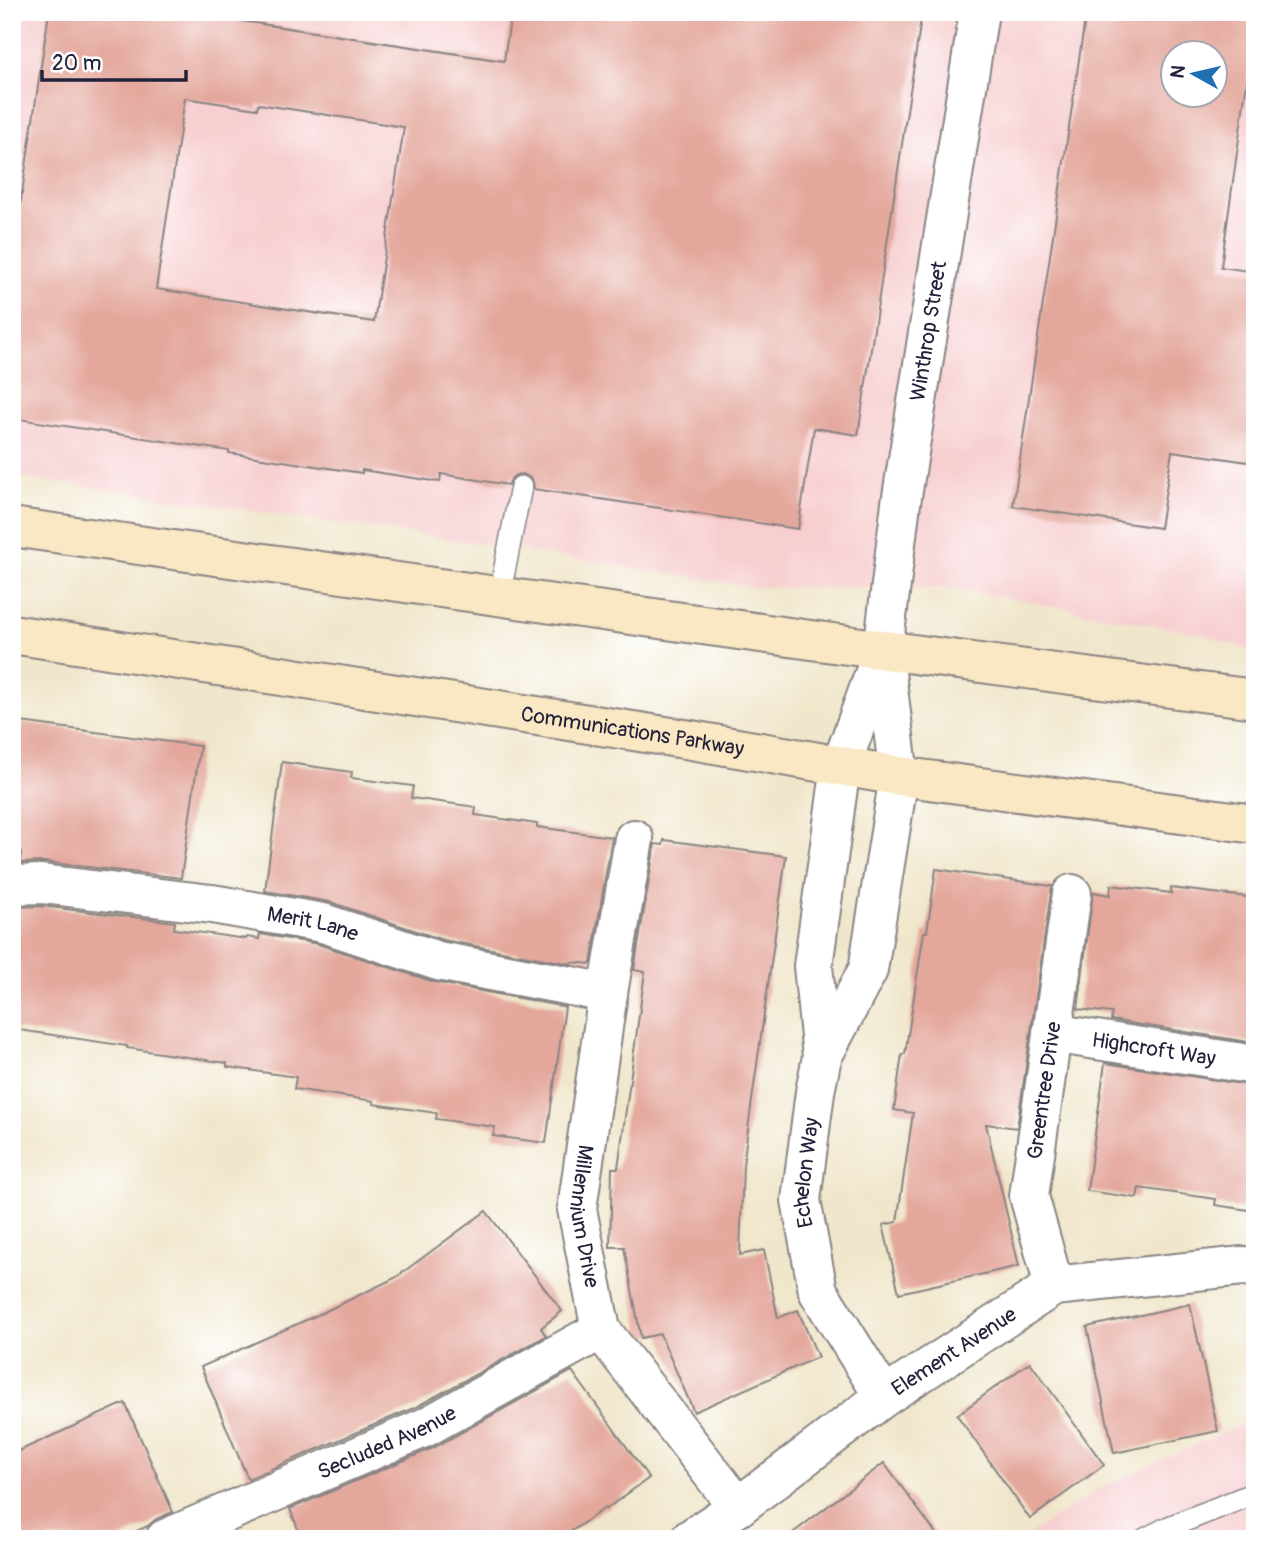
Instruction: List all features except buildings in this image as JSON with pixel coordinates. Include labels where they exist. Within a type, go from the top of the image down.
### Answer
[{"type":"street","name":"Winthrop Street","points":[[841,766],[883,650],[901,503],[979,12]]},
{"type":"street","points":[[12,527],[499,597],[1255,699]]},
{"type":"street","name":"Communications Parkway","points":[[12,634],[691,740],[899,776],[1255,824]]},
{"type":"street","name":"Winthrop Street","points":[[883,650],[899,776]]},
{"type":"street","name":"Echelon Way","points":[[822,1057],[813,966],[841,766]]},
{"type":"street","name":"Echelon Way","points":[[884,1397],[818,1292],[801,1200],[822,1057],[868,970],[899,776]]},
{"type":"street","name":"Millennium Drive","points":[[634,839],[608,993],[577,1209],[601,1330],[738,1507]]},
{"type":"street","name":"Merit Lane","points":[[12,885],[41,884],[212,904],[323,923],[438,961],[608,993]]},
{"type":"street","name":"Greentree Drive","points":[[1054,1286],[1028,1196],[1072,894]]},
{"type":"street","name":"Highcroft Way","points":[[1052,1033],[1255,1065]]},
{"type":"street","name":"Element Avenue","points":[[690,1539],[738,1507],[884,1397],[1054,1286],[1243,1266],[1255,1267]]},
{"type":"street","name":"Secluded Avenue","points":[[165,1539],[426,1427],[601,1330]]},
{"type":"lane","points":[[499,597],[521,487]]},
{"type":"lane","points":[[1145,1539],[1255,1493]]},
{"type":"shaded area","points":[[12,12],[1255,12],[1255,652],[1201,634],[954,588],[754,587],[475,543],[12,476]]},
{"type":"shaded area","points":[[1255,1418],[1255,1539],[1023,1539],[1098,1489]]}]
